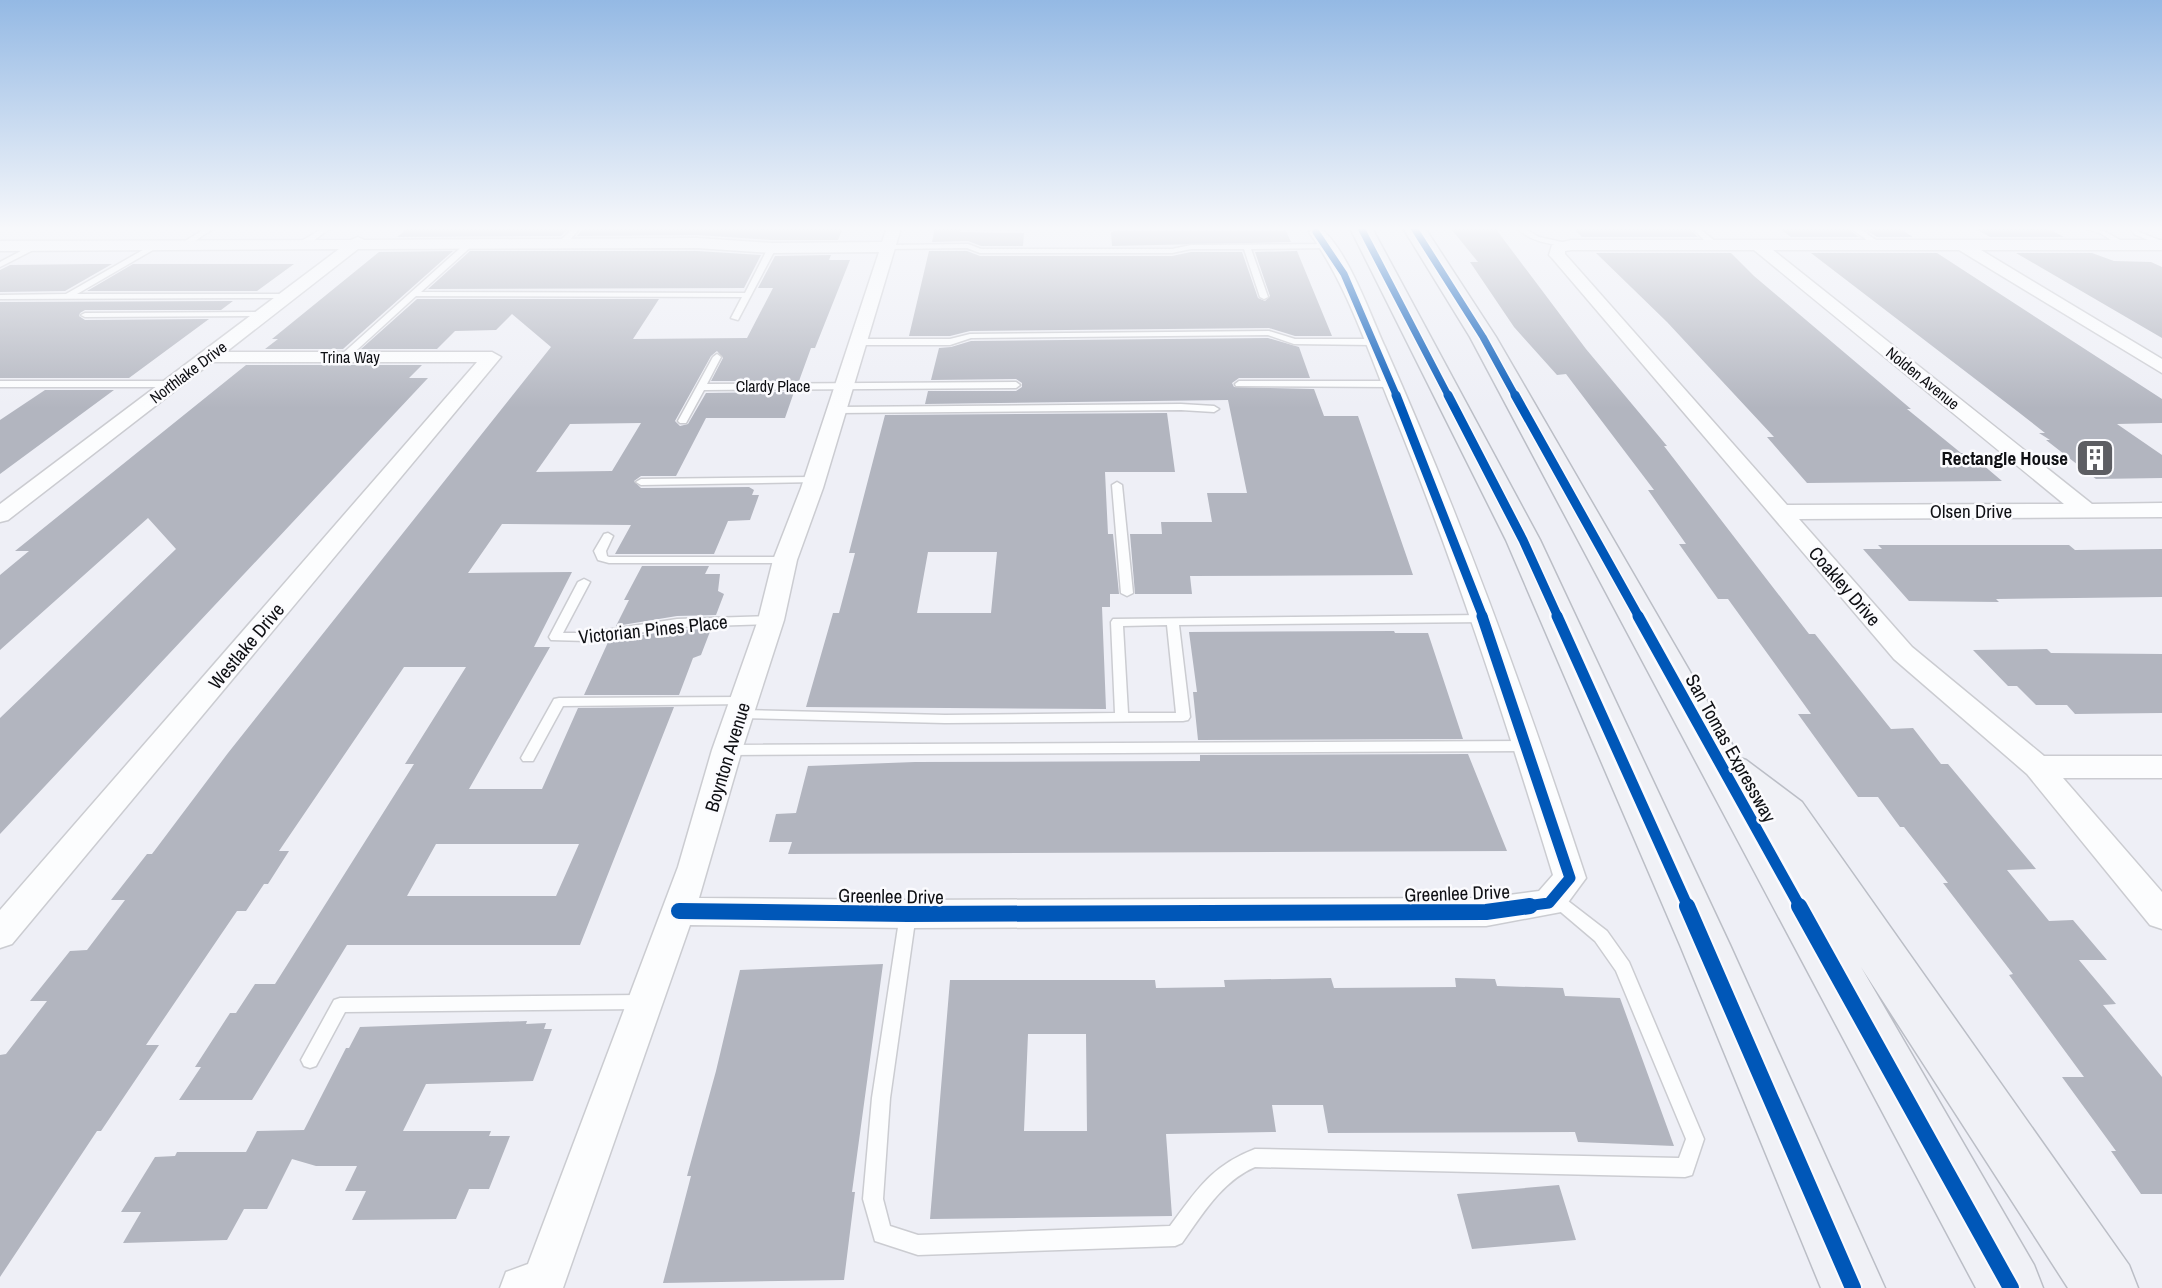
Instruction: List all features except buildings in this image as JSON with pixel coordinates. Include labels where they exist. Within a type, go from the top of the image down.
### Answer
[{"type":"highway","points":[[1368,288],[1523,540],[1705,945],[1853,1288]]},
{"type":"highway","name":"San Tomas Expressway","points":[[1452,288],[1483,337],[2011,1288]]},
{"type":"highway","points":[[1718,761],[1786,814],[2106,1288]]},
{"type":"street","name":"Northlake Drive","points":[[0,514],[297,288]]},
{"type":"street","name":"Boynton Avenue","points":[[533,1284],[646,1002],[679,911],[727,750],[771,620],[785,561],[876,288]]},
{"type":"street","points":[[1354,288],[1484,620],[1570,878],[1554,898]]},
{"type":"street","name":"Coakley Drive","points":[[1585,288],[1903,653],[2037,767],[2162,915]]},
{"type":"street","name":"Nolden Avenue","points":[[1811,288],[2087,510]]},
{"type":"street","points":[[2033,288],[2162,367]]},
{"type":"street","name":"Trina Way","points":[[208,358],[492,358]]},
{"type":"street","name":"Westlake Drive","points":[[0,934],[492,358]]},
{"type":"street","name":"Olsen Drive","points":[[1781,512],[2162,510]]},
{"type":"street","points":[[2037,767],[2162,767]]},
{"type":"street","name":"Greenlee Drive","points":[[679,911],[908,914],[1486,912],[1549,903],[1554,898]]},
{"type":"lane","points":[[68,297],[83,288]]},
{"type":"lane","points":[[344,357],[422,288]]},
{"type":"lane","points":[[735,318],[752,288]]},
{"type":"lane","points":[[1261,288],[1264,297]]},
{"type":"lane","points":[[416,294],[748,295]]},
{"type":"lane","points":[[0,297],[287,296]]},
{"type":"lane","points":[[85,315],[264,314]]},
{"type":"lane","points":[[859,342],[950,342],[970,336],[1269,333],[1294,341],[1373,342]]},
{"type":"lane","name":"Clardy Place","points":[[683,421],[716,357]]},
{"type":"lane","points":[[0,384],[173,384]]},
{"type":"lane","points":[[1239,384],[1392,384]]},
{"type":"lane","points":[[841,398],[1016,385]]},
{"type":"lane","name":"Clardy Place","points":[[701,387],[841,398]]},
{"type":"lane","points":[[841,398],[1214,410]]},
{"type":"lane","points":[[641,482],[814,480]]},
{"type":"lane","points":[[1117,485],[1127,593]]},
{"type":"lane","points":[[608,536],[600,551],[602,558],[609,561],[785,561]]},
{"type":"lane","name":"Victorian Pines Place","points":[[584,582],[555,637],[587,637],[677,623],[771,620]]},
{"type":"lane","points":[[1122,718],[1117,622],[1484,620]]},
{"type":"lane","points":[[528,758],[559,702],[743,707],[945,719],[1183,718],[1173,621]]},
{"type":"lane","points":[[727,750],[1526,746]]},
{"type":"lane","points":[[908,914],[880,1098],[873,1199],[882,1234],[918,1245],[1175,1236],[1213,1186],[1238,1163],[1255,1158],[1615,1164],[1685,1168],[1695,1139],[1623,967],[1601,936],[1554,898]]},
{"type":"lane","points":[[310,1060],[340,1005],[646,1002]]},
{"type":"cycle path","points":[[679,911],[908,914],[1486,912],[1549,903],[1570,878],[1528,747],[1459,551],[1350,288]]},
{"type":"cycle path","points":[[1392,288],[1523,540],[1705,945],[1853,1288]]},
{"type":"cycle path","points":[[1452,288],[1483,337],[2011,1288]]},
{"type":"place","name":"Rectangle House","points":[[2095,458]]}]
